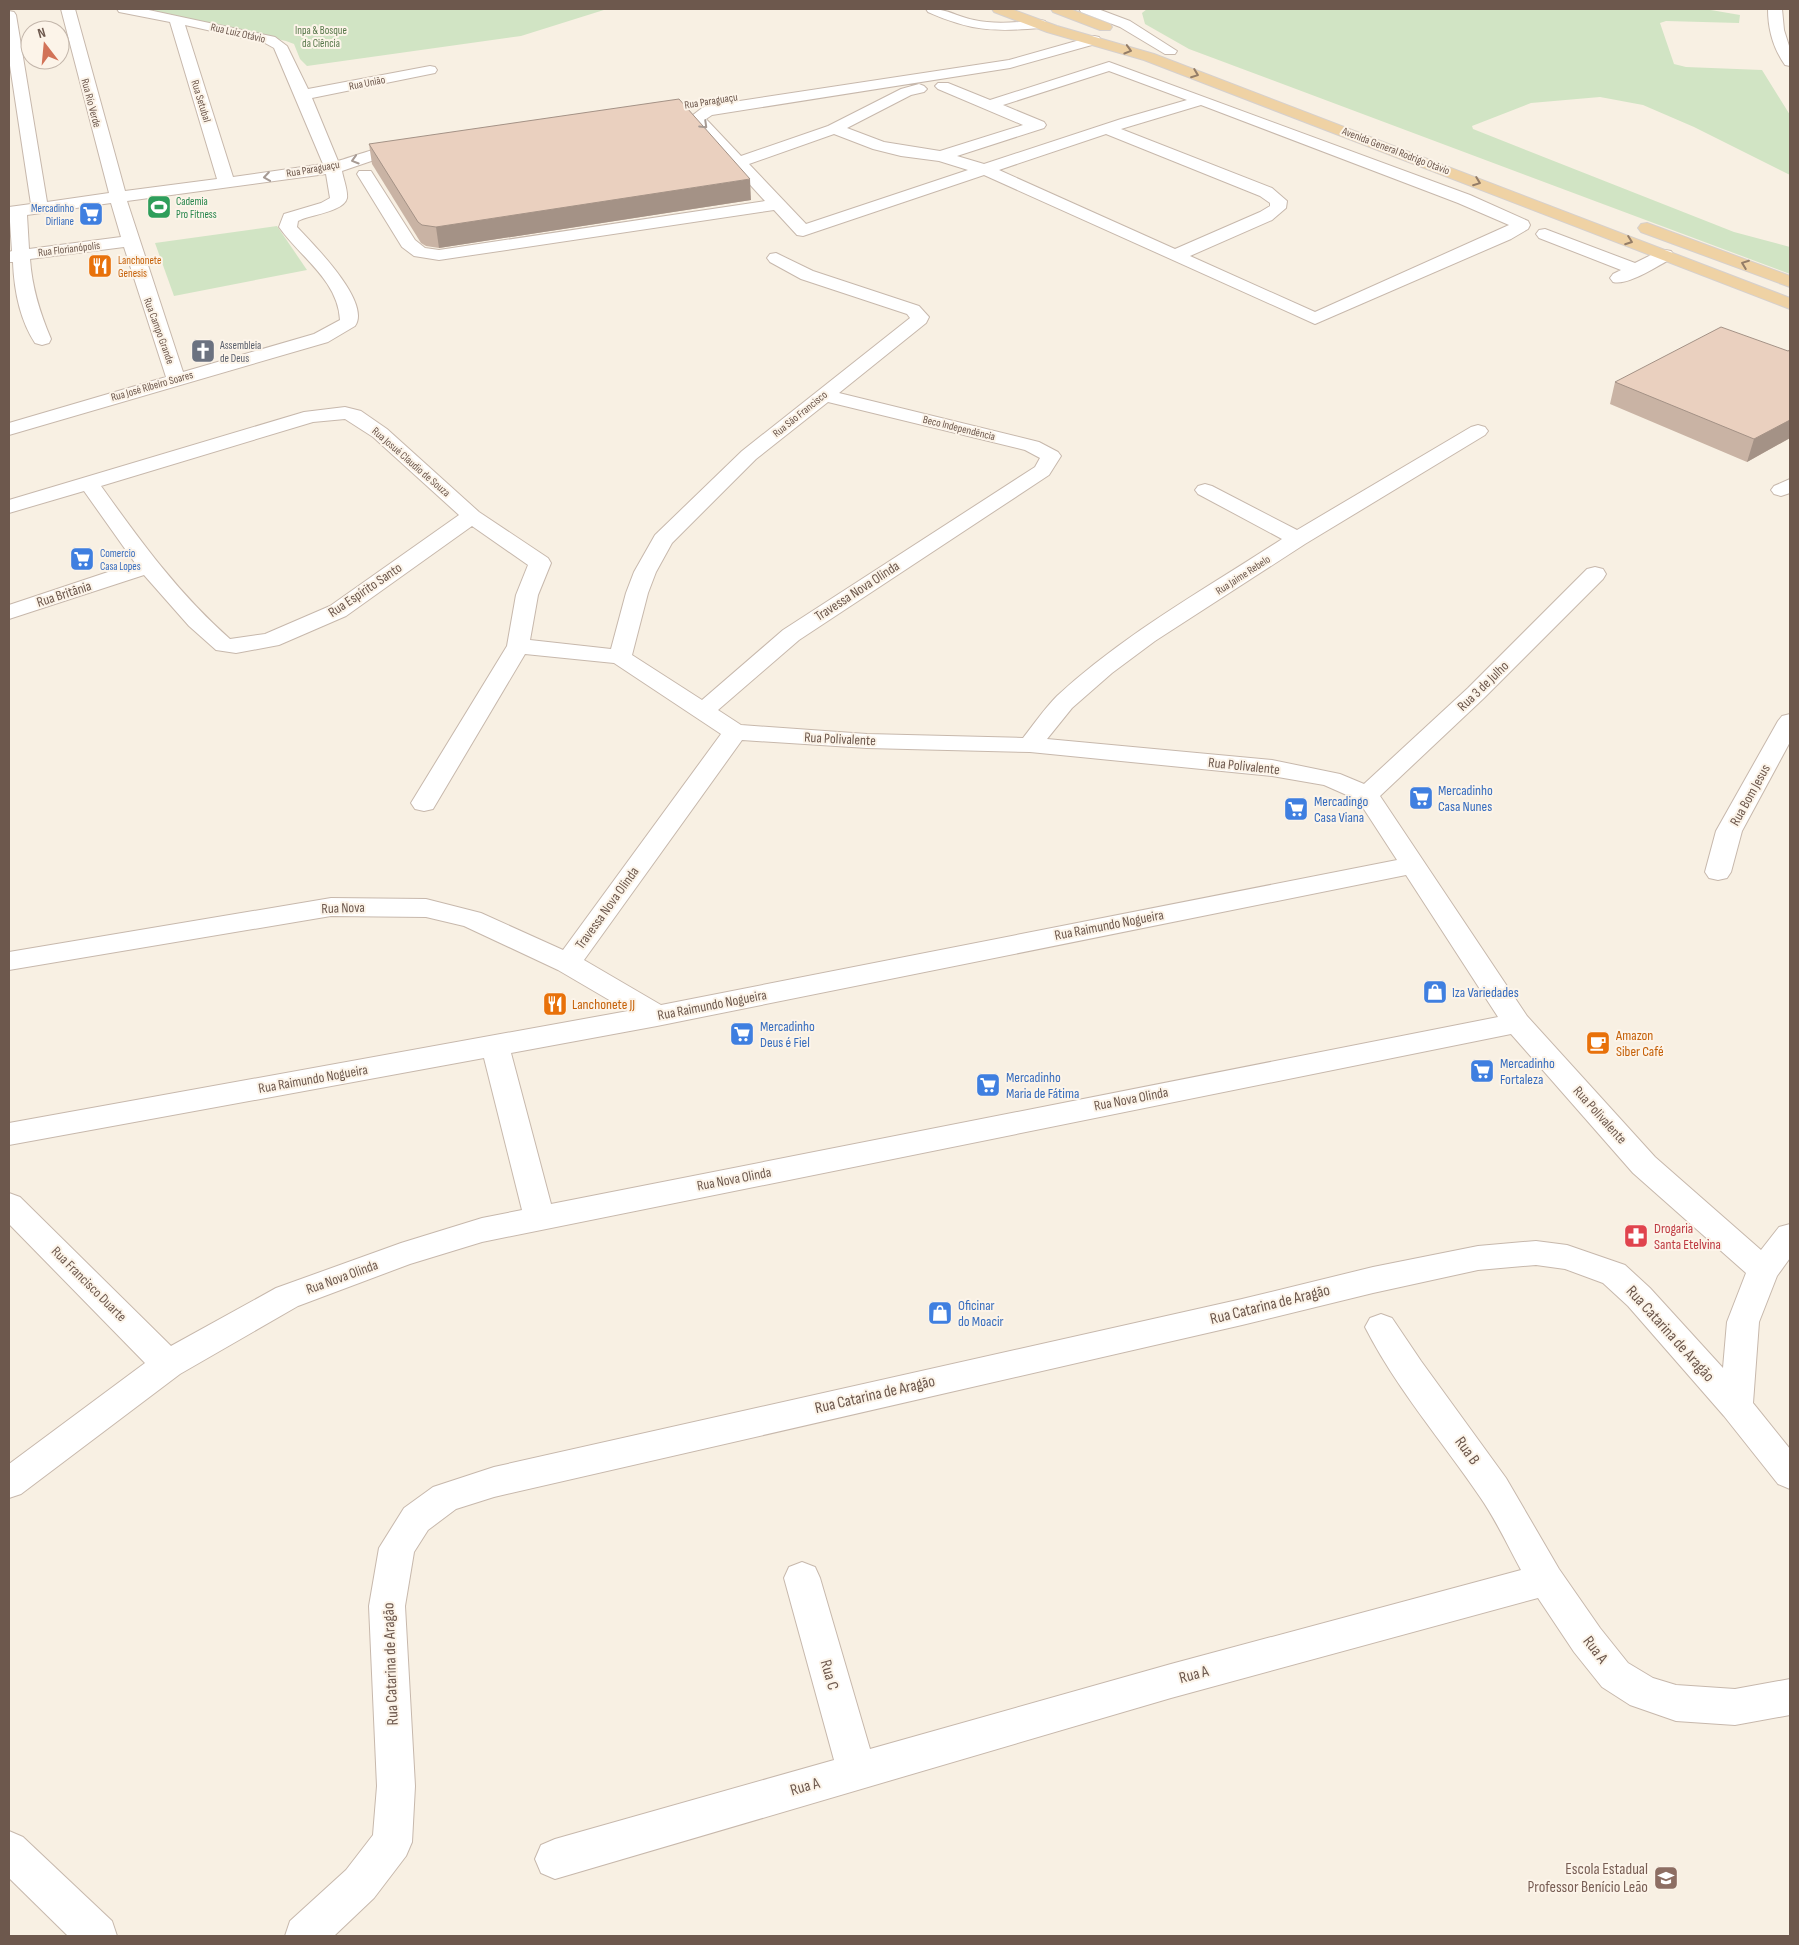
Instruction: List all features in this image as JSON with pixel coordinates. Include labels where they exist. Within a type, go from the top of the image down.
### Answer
[{"type":"main road","name":"Avenida General Rodrigo Otávio","points":[[999,9],[1046,26],[1150,56],[1790,304]]},
{"type":"main road","points":[[1023,9],[1048,15],[1068,10],[1170,51],[1254,81]]},
{"type":"main road","points":[[1631,222],[1790,282]]},
{"type":"street","name":"Rua Río Verde","points":[[68,9],[116,196]]},
{"type":"street","name":"Rua Luiz Otávio","points":[[124,9],[230,30],[270,40],[280,46],[303,95],[333,168]]},
{"type":"street","points":[[933,9],[963,22],[985,26],[1046,26]]},
{"type":"street","points":[[1086,9],[1125,24],[1170,51]]},
{"type":"street","points":[[1119,9],[1125,24]]},
{"type":"street","points":[[1775,9],[1781,48],[1790,62]]},
{"type":"street","points":[[9,15],[40,207]]},
{"type":"street","name":"Rua Setubal","points":[[176,20],[226,182]]},
{"type":"street","name":"Rua Paraguaçu","points":[[689,105],[994,58],[1032,46],[1046,26]]},
{"type":"street","points":[[739,162],[834,129],[906,92],[972,81],[1041,63],[1074,54],[1098,41]]},
{"type":"street","points":[[1098,41],[1022,61],[707,111],[696,118],[803,231],[1077,139],[1202,100]]},
{"type":"street","points":[[988,106],[1109,66],[1464,199],[1522,225],[1505,235],[1298,328]]},
{"type":"street","name":"Rua União","points":[[303,95],[430,70]]},
{"type":"street","points":[[943,86],[1038,126],[1077,139]]},
{"type":"street","points":[[846,89],[873,108]]},
{"type":"street","points":[[942,156],[1038,126]]},
{"type":"street","points":[[834,129],[901,152],[942,156],[985,170],[1316,319]]},
{"type":"street","points":[[1108,129],[1266,192],[1279,201],[1278,208],[1266,216],[1175,256]]},
{"type":"street","points":[[720,142],[795,143]]},
{"type":"street","name":"Rua Paraguaçu","points":[[13,211],[333,168],[381,153],[420,147]]},
{"type":"street","name":"Rua José Ribeiro Soares","points":[[9,429],[321,338],[349,322],[350,314],[345,296],[314,255],[288,227],[290,218],[297,214],[328,206],[338,200],[338,185],[333,168]]},
{"type":"street","points":[[365,174],[408,243],[420,252],[439,256],[777,204]]},
{"type":"street","points":[[935,187],[961,198]]},
{"type":"street","name":"Rua Campo Grande","points":[[116,196],[148,301],[176,379]]},
{"type":"street","points":[[13,211],[15,256],[31,313],[42,339]]},
{"type":"street","points":[[842,218],[862,228]]},
{"type":"street","points":[[1544,234],[1636,270]]},
{"type":"street","name":"Rua Florianópolis","points":[[15,256],[130,241]]},
{"type":"street","points":[[1618,279],[1665,255]]},
{"type":"street","name":"Rua São Francisco","points":[[620,657],[637,593],[645,572],[663,540],[749,455],[920,319],[913,310],[807,275],[776,258]]},
{"type":"street","name":"Beco Independência","points":[[824,395],[1032,446],[1051,456],[1050,462],[1042,471],[1021,484]]},
{"type":"street","name":"Rua Josué Claudio de Souza","points":[[9,506],[89,484],[311,416],[345,413],[354,415],[380,432],[472,516],[540,563],[527,595],[518,646],[424,803]]},
{"type":"street","name":"Rua Jaime Rebelo","points":[[1030,746],[1064,703],[1104,668],[1147,636],[1297,539],[1478,431]]},
{"type":"street","name":"Rua Espírito Santo","points":[[89,484],[148,566],[196,621],[224,644],[236,646],[271,640],[338,611],[472,516]]},
{"type":"street","name":"Travessa Nova Olinda","points":[[703,711],[791,635],[1021,484]]},
{"type":"street","points":[[1205,490],[1297,539]]},
{"type":"street","name":"Rua Britânia","points":[[9,612],[148,566]]},
{"type":"street","name":"Rua 3 de Julho","points":[[1367,795],[1476,693],[1595,574]]},
{"type":"street","name":"Rua Polivalente","points":[[518,646],[620,657],[735,732],[867,741],[1030,746],[1272,768],[1331,778],[1367,795],[1517,1022],[1644,1165],[1763,1270]]},
{"type":"street","name":"Rua Bom Jesus","points":[[1718,872],[1730,831],[1790,721]]},
{"type":"street","name":"Travessa Nova Olinda","points":[[568,963],[735,732]]},
{"type":"street","name":"Rua Raimundo Nogueira","points":[[9,1134],[656,1016],[1412,865]]},
{"type":"street","name":"Rua Nova","points":[[9,961],[331,907],[426,908],[472,919],[568,963],[656,1016]]},
{"type":"street","name":"Rua Nova Olinda","points":[[9,1483],[168,1364],[286,1297],[401,1255],[482,1230],[539,1217],[1517,1022]]},
{"type":"street","points":[[495,1046],[539,1217]]},
{"type":"street","name":"Rua Francisco Duarte","points":[[9,1205],[168,1364]]},
{"type":"street","points":[[1736,1406],[1743,1322],[1763,1270],[1790,1236]]},
{"type":"street","name":"Rua Catarina de Aragão","points":[[305,1936],[360,1884],[392,1842],[396,1786],[387,1606],[397,1548],[416,1519],[445,1498],[494,1482],[1232,1315],[1373,1280],[1478,1258],[1536,1253],[1566,1257],[1614,1274],[1639,1297],[1736,1406],[1790,1474]]},
{"type":"street","name":"Rua B","points":[[1381,1327],[1409,1371],[1494,1489],[1546,1580]]},
{"type":"street","name":"Rua C","points":[[802,1578],[857,1772]]},
{"type":"street","name":"Rua A","points":[[555,1858],[1171,1681],[1546,1580],[1615,1675],[1643,1693],[1676,1703],[1735,1707],[1790,1696]]},
{"type":"street","points":[[9,1851],[97,1936]]},
{"type":"green space","name":"Inpa & Bosque da Ciência","points":[[147,9],[607,9],[521,36],[307,66],[300,59],[294,44],[286,41]]},
{"type":"green space","points":[[1147,9],[1705,9],[1740,15],[1739,23],[1666,21],[1660,23],[1674,64],[1686,67],[1762,70],[1790,115],[1790,175],[1694,127],[1643,105],[1600,97],[1531,103],[1472,126],[1473,129],[1734,232],[1790,247],[1790,274],[1189,49],[1145,24],[1142,13]]},
{"type":"green space","points":[[277,226],[307,270],[174,296],[155,243]]},
{"type":"building","points":[[679,99],[750,179],[436,227],[422,225],[418,222],[369,144]]},
{"type":"building","points":[[1721,327],[1788,351],[1790,350],[1790,420],[1754,439],[1615,382]]},
{"type":"place","name":"Cademia Pro Fitness","points":[[159,207]]},
{"type":"place","name":"Mercadinho Dirliane","points":[[91,214]]},
{"type":"place","name":"Lanchonete Genesis","points":[[100,266]]},
{"type":"place","name":"Assembleia de Deus","points":[[203,351]]},
{"type":"place","name":"Comercio Casa Lopes","points":[[82,559]]},
{"type":"place","name":"Mercadinho Casa Nunes","points":[[1421,798]]},
{"type":"place","name":"Mercadingo Casa Viana","points":[[1296,809]]},
{"type":"place","name":"Iza Variedades","points":[[1435,992]]},
{"type":"place","name":"Lanchonete JJ","points":[[555,1004]]},
{"type":"place","name":"Mercadinho Deus é Fiel","points":[[742,1034]]},
{"type":"place","name":"Amazon Siber Café","points":[[1598,1043]]},
{"type":"place","name":"Mercadinho Fortaleza","points":[[1482,1071]]},
{"type":"place","name":"Mercadinho Maria de Fátima","points":[[988,1085]]},
{"type":"place","name":"Drogaria Santa Etelvina","points":[[1636,1236]]},
{"type":"place","name":"Oficinar do Moacir","points":[[940,1313]]},
{"type":"place","name":"Escola Estadual Professor Benício Leão","points":[[1666,1878]]}]
